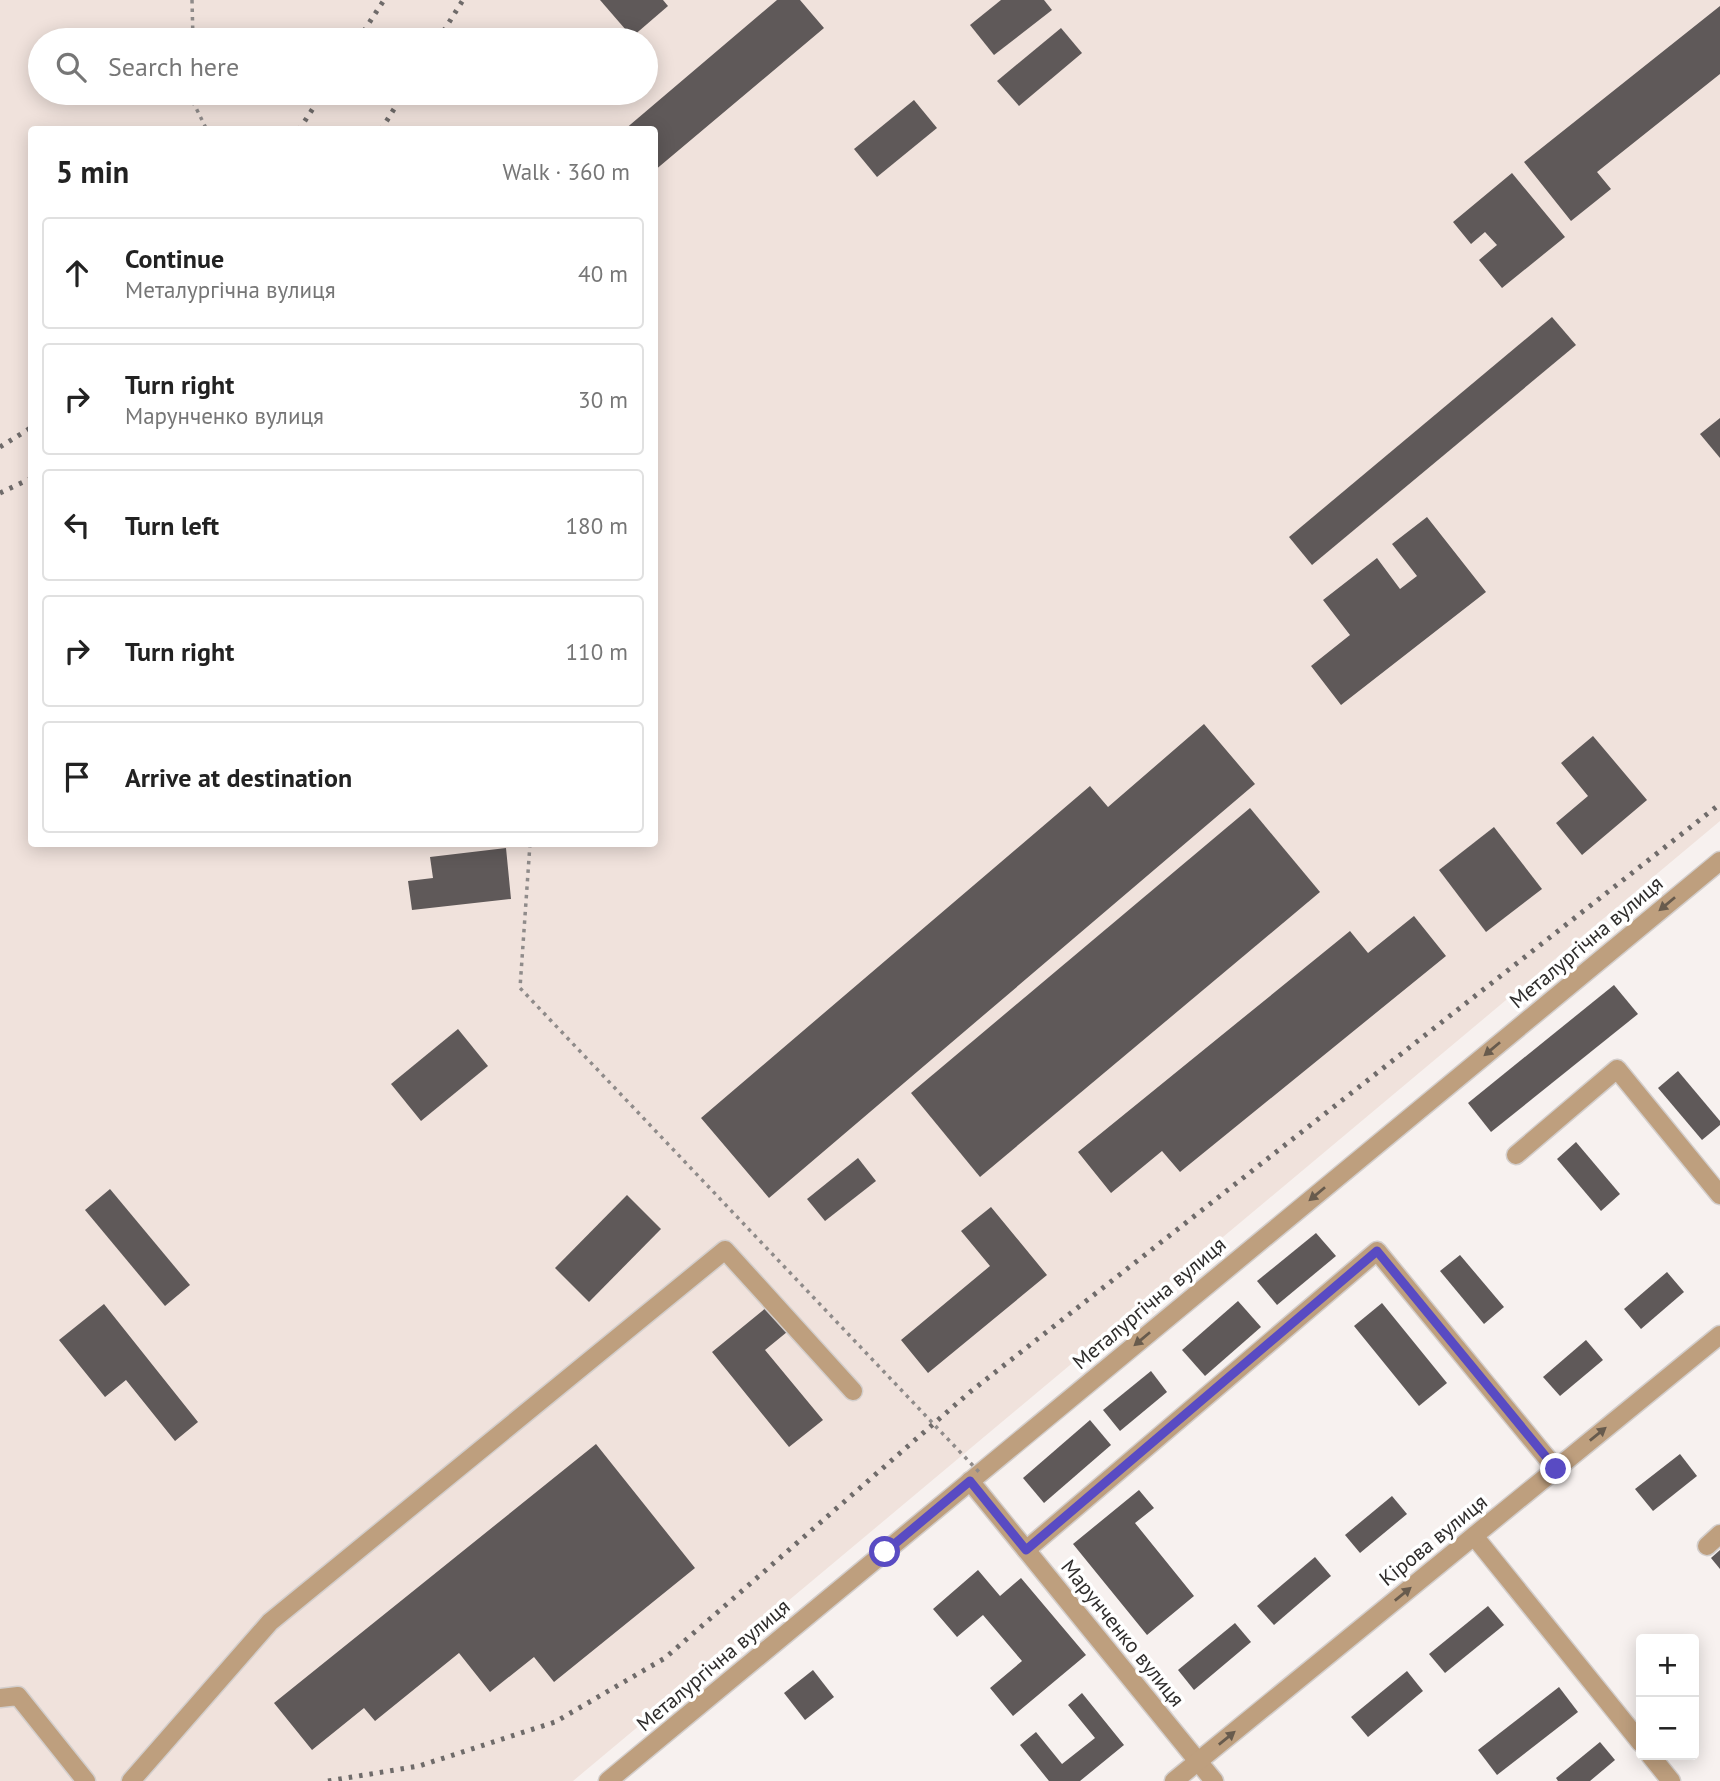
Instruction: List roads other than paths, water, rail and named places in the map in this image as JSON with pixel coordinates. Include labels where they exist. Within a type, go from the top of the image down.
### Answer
[{"type":"street","name":"Металургічна вулиця","points":[[608,1781],[1720,861]]},
{"type":"street","points":[[1516,1154],[1617,1069],[1720,1195]]},
{"type":"street","points":[[131,1781],[270,1622],[725,1250],[853,1391]]},
{"type":"street","points":[[1026,1550],[1377,1251],[1556,1469]]},
{"type":"street","name":"Кірова вулиця","points":[[1174,1781],[1720,1335]]},
{"type":"street","name":"Марунченко вулиця","points":[[975,1477],[1026,1550],[1214,1781]]},
{"type":"street","points":[[1474,1536],[1636,1737]]},
{"type":"street","points":[[0,1698],[18,1696],[86,1781]]},
{"type":"street","points":[[1654,1760],[1671,1781]]},
{"type":"railway","points":[[366,28],[384,0]]},
{"type":"railway","points":[[446,28],[463,0]]},
{"type":"railway","points":[[302,126],[315,105]]},
{"type":"railway","points":[[383,126],[397,105]]},
{"type":"railway","points":[[0,447],[28,430]]},
{"type":"railway","points":[[0,493],[28,480]]},
{"type":"railway","points":[[328,1781],[419,1766],[555,1722],[665,1658],[970,1392],[1720,804]]}]
